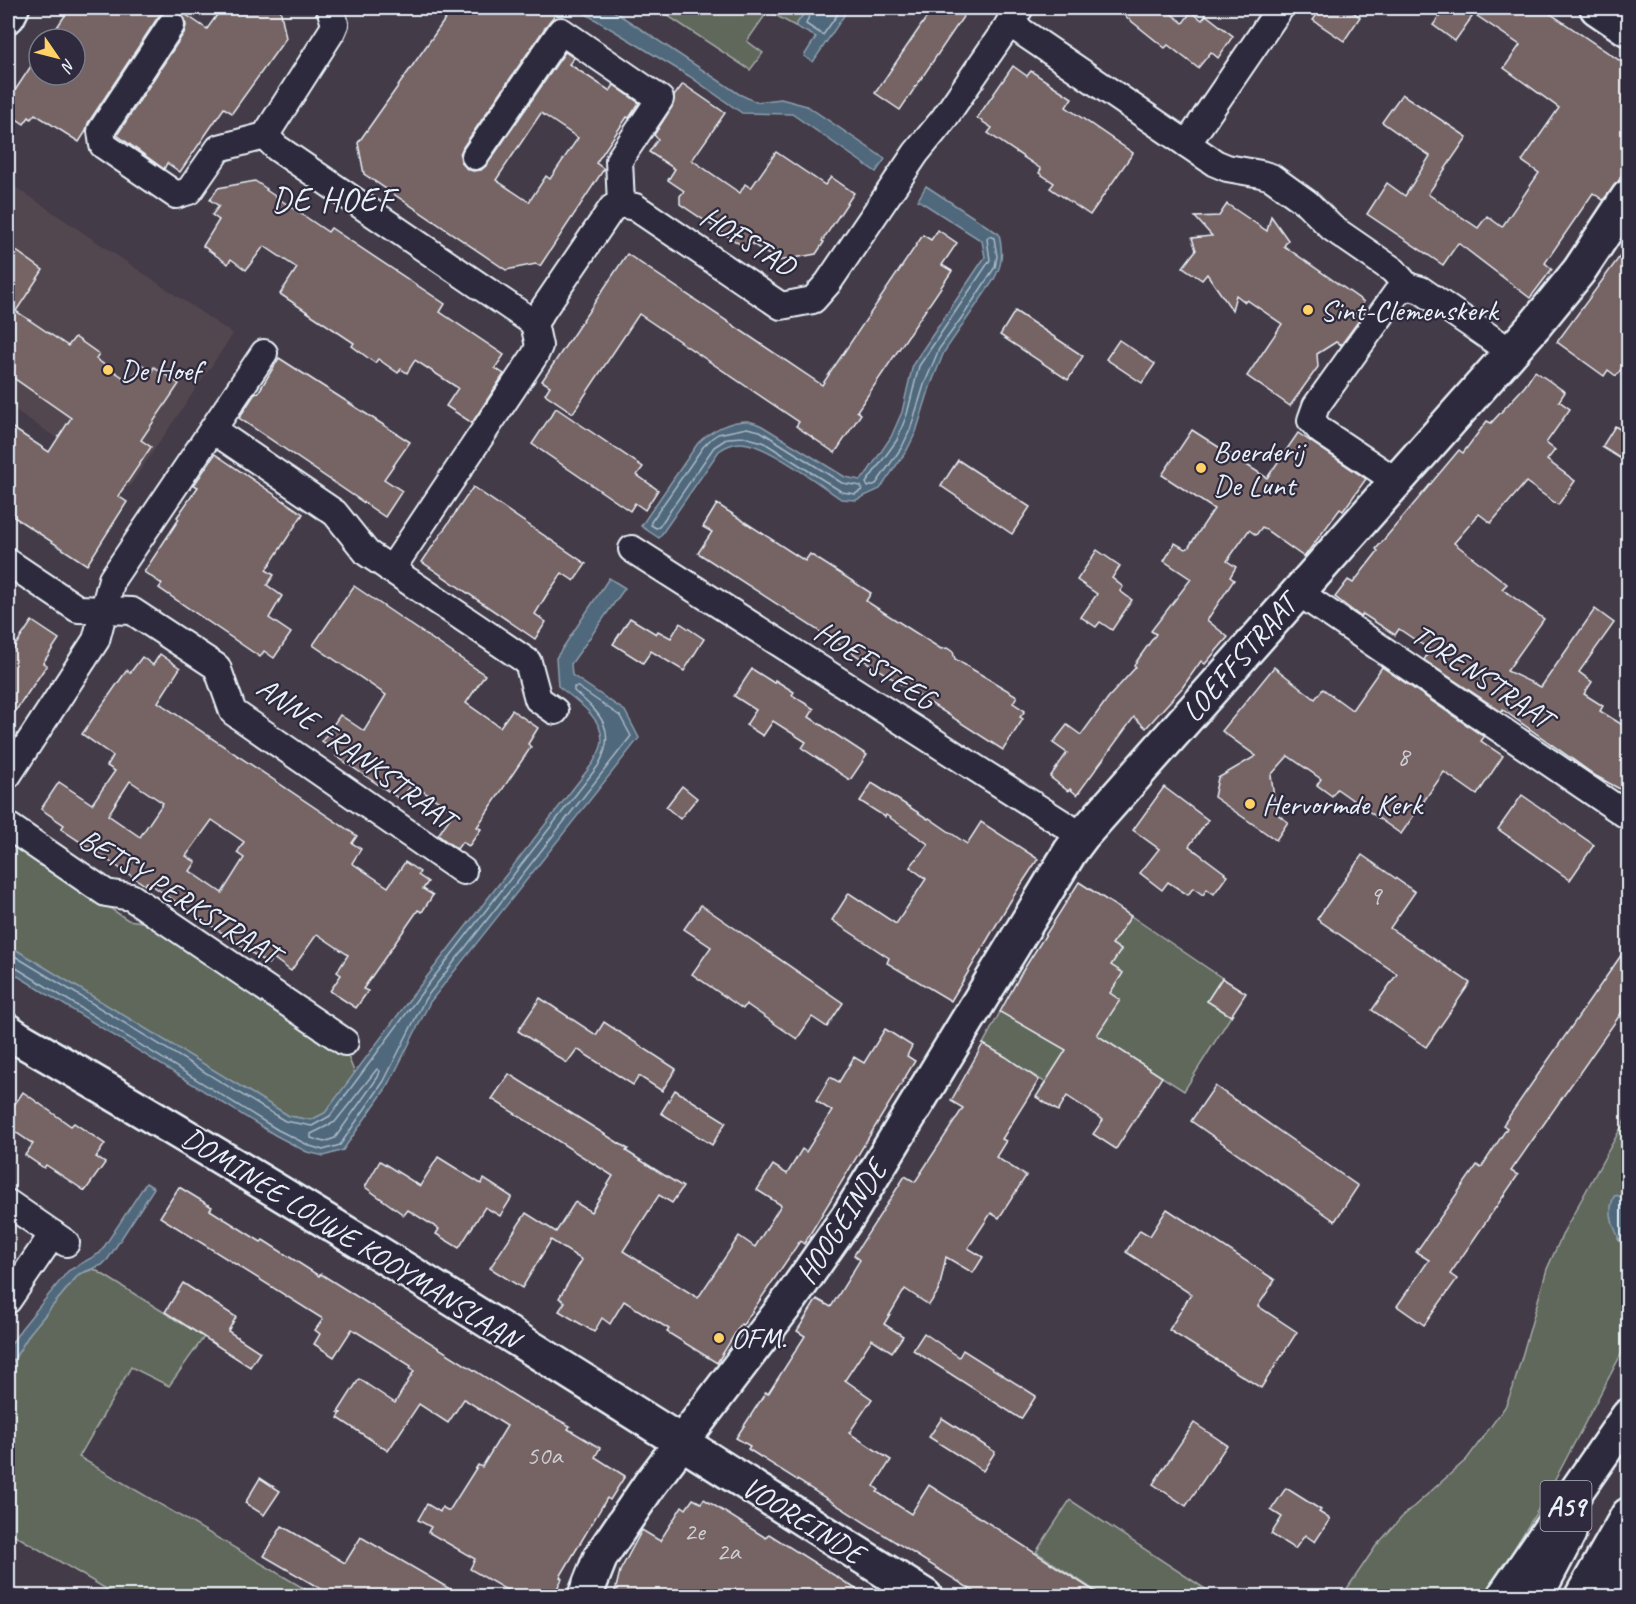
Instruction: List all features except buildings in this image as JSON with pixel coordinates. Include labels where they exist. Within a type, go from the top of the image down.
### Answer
[{"type":"main road","points":[[1597,8],[1629,29]]},
{"type":"main road","name":"LOEFFSTRAAT","points":[[1082,836],[1511,352],[1579,271],[1629,197]]},
{"type":"main road","name":"HOOGEINDE","points":[[585,1596],[601,1556],[650,1484],[791,1298],[849,1215],[1070,852],[1082,836]]},
{"type":"main road","name":"DOMINEE LOUWE KOOYMANSLAAN","points":[[11,1034],[159,1119],[319,1216],[682,1443]]},
{"type":"main road","name":"A59","points":[[1504,1596],[1629,1418]]},
{"type":"main road","name":"A59","points":[[1536,1596],[1629,1418]]},
{"type":"main road","name":"VOOREINDE","points":[[682,1443],[925,1596]]},
{"type":"main road","name":"A59","points":[[1582,1596],[1629,1515]]},
{"type":"main road","name":"A59","points":[[1620,1596],[1629,1537]]},
{"type":"street","points":[[171,25],[100,131],[103,145],[176,195],[189,191],[219,148],[265,136],[332,31],[335,24],[330,8]]},
{"type":"street","points":[[1187,144],[1279,8]]},
{"type":"street","points":[[1014,15],[1187,144],[1227,168],[1271,177],[1307,203],[1332,228],[1393,270],[1407,286],[1421,290],[1511,352]]},
{"type":"street","name":"HOFSTAD","points":[[621,204],[635,207],[781,306],[813,300],[828,283],[916,153],[943,120],[1014,15]]},
{"type":"street","points":[[475,156],[561,31],[660,99],[619,160],[621,204],[612,208],[534,323]]},
{"type":"street","points":[[265,136],[277,148],[534,323],[539,346],[535,355],[391,570]]},
{"type":"street","points":[[1396,481],[1321,431],[1311,420],[1316,406],[1396,294],[1407,286]]},
{"type":"street","points":[[8,775],[96,640],[112,579],[264,353]]},
{"type":"street","points":[[213,430],[335,513],[367,553],[528,662],[538,699],[555,711]]},
{"type":"street","name":"HOEFSTEEG","points":[[632,549],[1082,836]]},
{"type":"street","name":"ANNE FRANKSTRAAT","points":[[8,562],[78,609],[132,611],[217,667],[233,712],[463,871]]},
{"type":"street","name":"TORENSTRAAT","points":[[1298,592],[1629,816]]},
{"type":"street","name":"BETSY PERKSTRAAT","points":[[8,826],[106,893],[131,897],[345,1042]]},
{"type":"street","points":[[8,1203],[59,1239],[8,1300]]},
{"type":"shaded area","name":"De Hoef","points":[[8,182],[233,334],[129,487],[8,405]]},
{"type":"green space","points":[[656,8],[808,8],[795,26],[768,11],[747,41],[763,53],[750,70]]},
{"type":"green space","points":[[8,842],[128,920],[149,923],[347,1054],[355,1074],[325,1113],[311,1120],[289,1116],[8,945]]},
{"type":"green space","points":[[1131,916],[1222,978],[1207,1001],[1231,1016],[1184,1091],[1082,1026],[1046,1083],[983,1044],[1000,1012],[1094,982],[1115,984],[1122,973],[1111,965],[1121,950],[1080,919],[1114,941]]},
{"type":"green space","points":[[1628,1115],[1628,1199],[1625,1196],[1618,1239],[1628,1252],[1628,1341],[1546,1497],[1485,1596],[1342,1596],[1376,1546],[1402,1517],[1467,1459],[1505,1407],[1513,1388],[1547,1269],[1564,1231]]},
{"type":"green space","points":[[94,1269],[204,1337],[169,1386],[131,1367],[79,1457],[317,1596],[118,1596],[8,1531],[8,1369],[30,1333],[79,1274]]},
{"type":"green space","points":[[1070,1500],[1216,1596],[1103,1596],[1036,1552]]},
{"type":"water","points":[[576,8],[609,8],[739,94],[756,102],[781,99],[807,106],[885,159],[876,172],[792,114],[742,113],[689,76]]},
{"type":"water","points":[[808,8],[849,8],[813,62],[804,56],[816,37],[795,26]]},
{"type":"water","points":[[926,186],[999,234],[1001,258],[993,281],[944,352],[916,432],[907,450],[880,489],[856,500],[841,499],[777,457],[764,450],[741,443],[727,446],[719,451],[659,538],[641,526],[698,443],[708,434],[735,422],[748,421],[762,426],[845,477],[860,480],[865,476],[891,437],[902,412],[913,364],[985,257],[982,241],[918,200]]},
{"type":"water","points":[[609,578],[625,588],[571,664],[572,675],[625,711],[639,738],[430,1002],[389,1084],[343,1150],[324,1156],[307,1152],[275,1135],[8,970],[8,945],[289,1116],[311,1120],[325,1113],[597,756],[602,741],[598,724],[586,709],[558,686],[556,658]]},
{"type":"water","points":[[146,1183],[154,1188],[108,1259],[102,1265],[79,1274],[30,1333],[8,1369],[8,1349],[21,1329],[68,1271],[100,1253]]},
{"type":"water","points":[[1615,1195],[1628,1199],[1628,1252],[1616,1232],[1611,1217]]},
{"type":"place","name":"Sint-Clemenskerk","points":[[1308,310]]},
{"type":"place","name":"De Hoef","points":[[108,370]]},
{"type":"place","name":"Boerderij De Lunt","points":[[1201,468]]},
{"type":"place","name":"Hervormde Kerk","points":[[1250,804]]},
{"type":"place","name":"OFM.","points":[[719,1338]]},
{"type":"district","name":"DE HOEF","points":[[333,199]]}]
